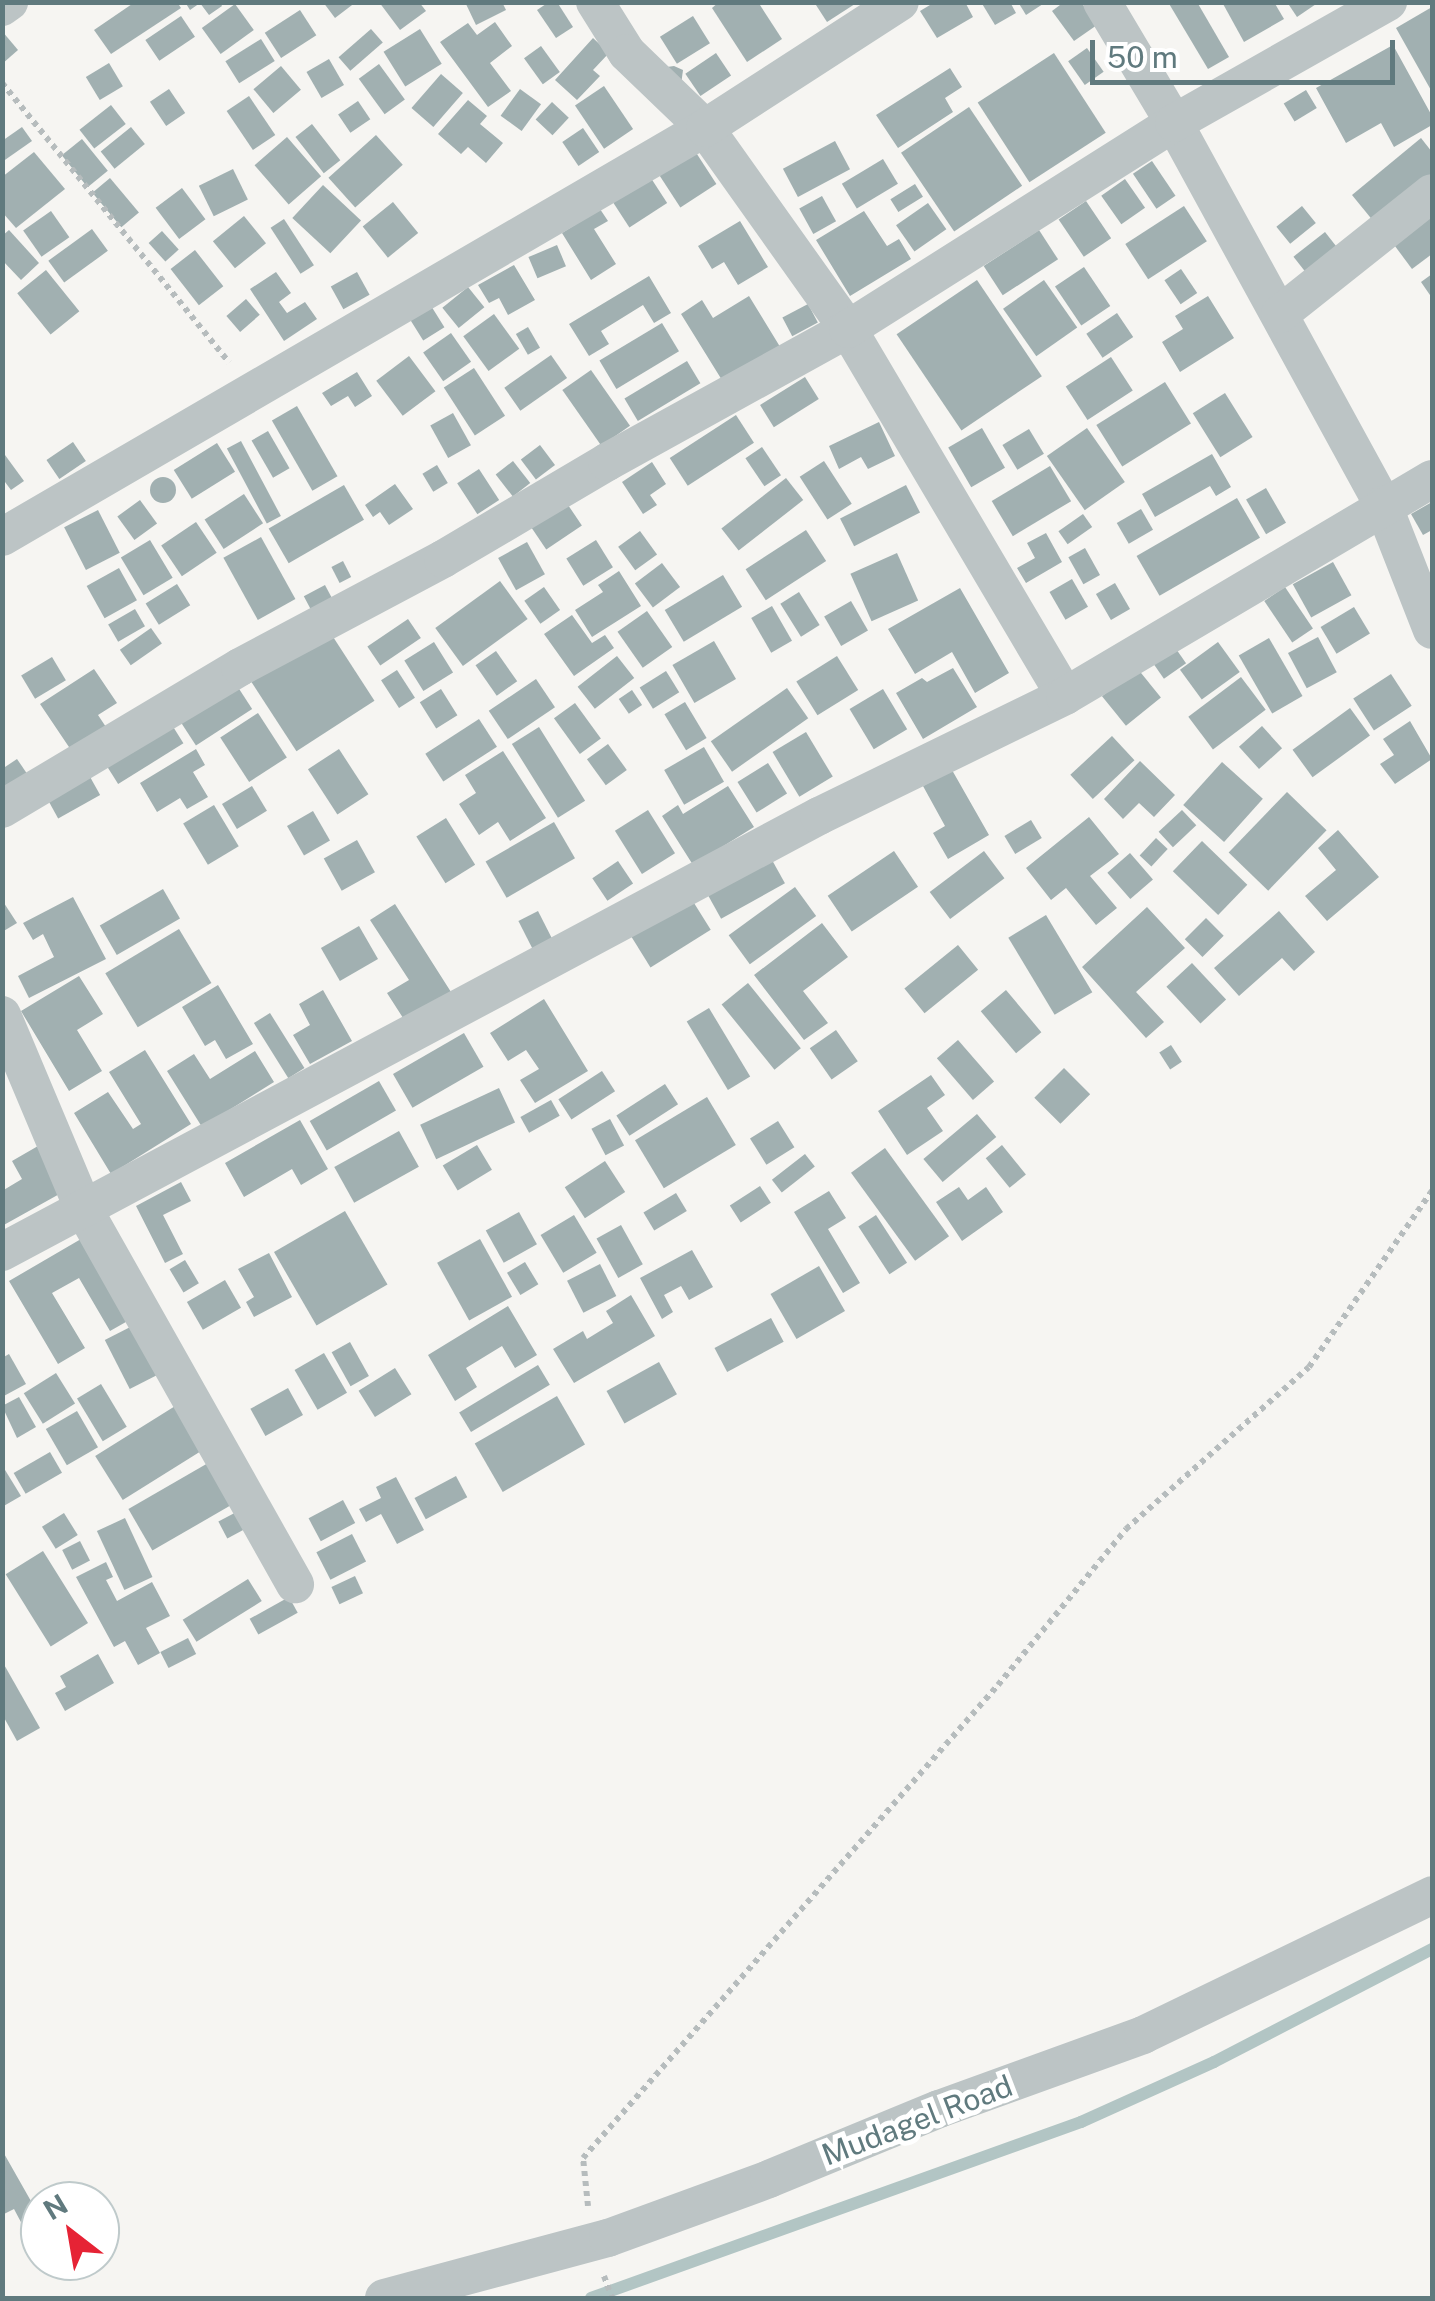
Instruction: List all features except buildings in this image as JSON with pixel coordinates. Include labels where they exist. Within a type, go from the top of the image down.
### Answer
[{"type":"street","points":[[595,2],[627,53],[705,128],[848,329],[1065,696]]},
{"type":"street","points":[[2,537],[705,128],[900,2]]},
{"type":"street","points":[[1102,2],[1174,123],[1383,505],[1432,630]]},
{"type":"street","points":[[2,809],[240,666],[442,559],[607,462],[848,329],[1174,123],[1388,2]]},
{"type":"street","points":[[1280,314],[1432,193]]},
{"type":"street","points":[[2,1252],[820,816],[1065,696],[1432,479]]},
{"type":"street","points":[[2,1015],[83,1208],[295,1584]]},
{"type":"street","name":"Mudagel Road","points":[[384,2298],[592,2242],[1142,2034],[1432,1895]]},
{"type":"path","points":[[2,83],[253,391]]},
{"type":"path","points":[[592,2242],[583,2158],[998,1685],[1126,1529],[1309,1368],[1432,1191]]},
{"type":"waterway","points":[[591,2298],[1081,2122],[1214,2062],[1432,1949]]}]
